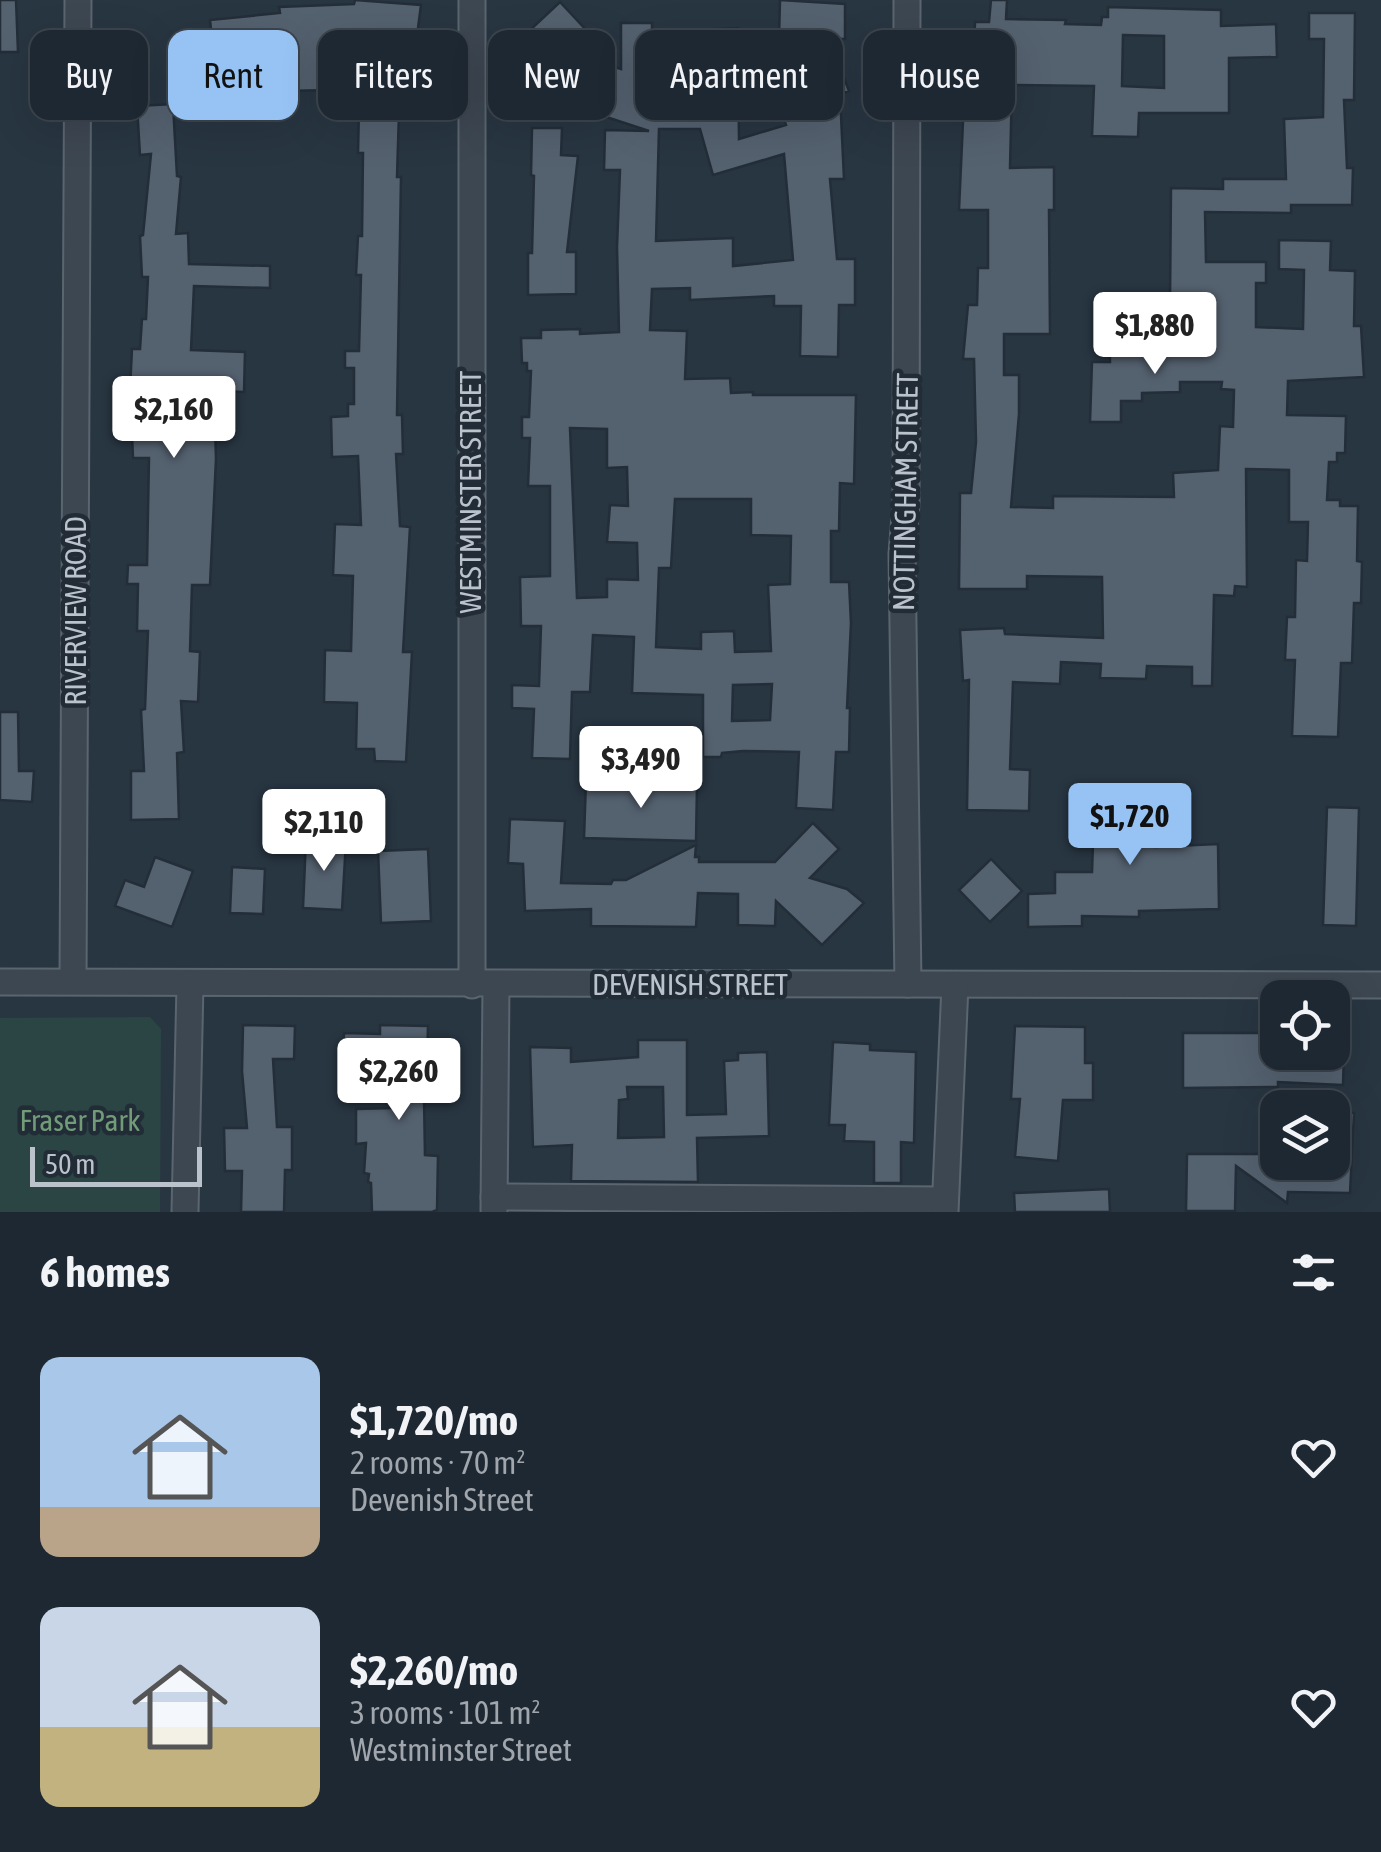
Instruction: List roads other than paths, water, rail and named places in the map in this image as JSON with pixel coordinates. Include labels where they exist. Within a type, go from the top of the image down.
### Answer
[{"type":"street","name":"RIVERVIEW ROAD","points":[[74,981],[78,0]]},
{"type":"street","name":"WESTMINSTER STREET","points":[[472,0],[484,985],[494,1204]]},
{"type":"street","name":"NOTTINGHAM STREET","points":[[907,0],[908,298],[902,564],[908,984]]},
{"type":"street","name":"DEVENISH STREET","points":[[0,982],[1381,985]]},
{"type":"street","points":[[185,1212],[190,984]]},
{"type":"street","points":[[494,1204],[945,1206],[954,985]]},
{"type":"park label","name":"Fraser Park","points":[[80,1120]]}]
